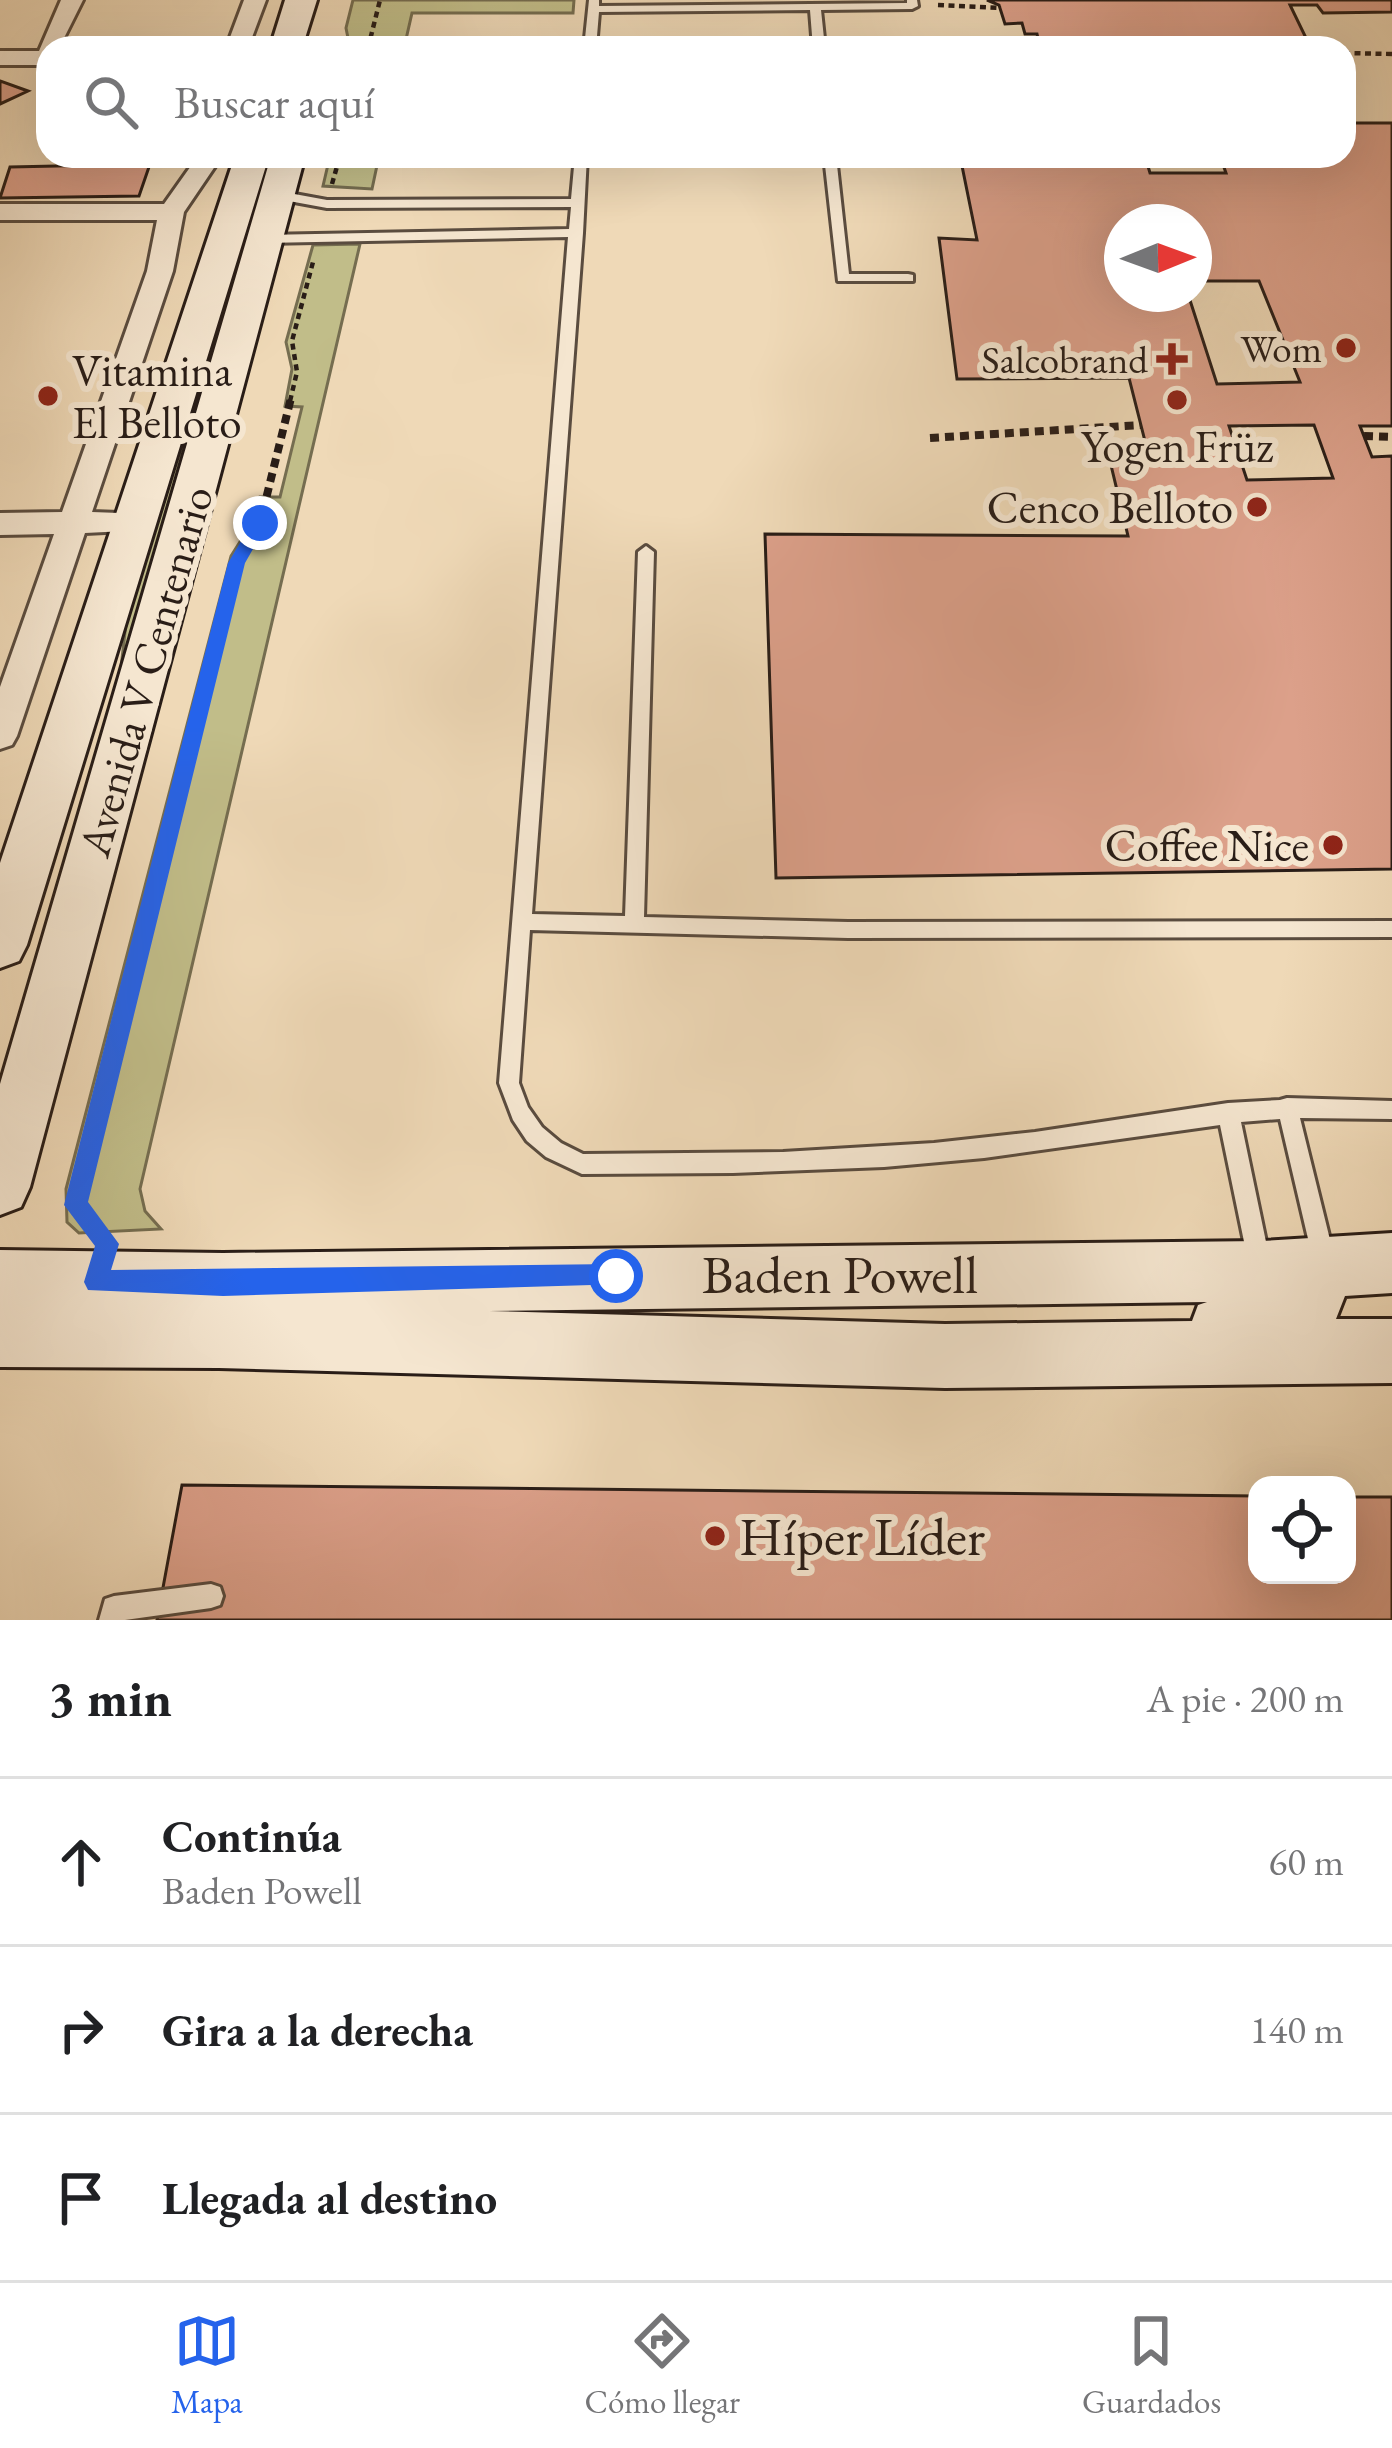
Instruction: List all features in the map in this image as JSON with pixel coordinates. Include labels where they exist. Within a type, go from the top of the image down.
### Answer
[{"type":"main road","points":[[290,36],[301,0]]},
{"type":"main road","points":[[320,36],[329,0]]},
{"type":"main road","name":"Avenida V Centenario","points":[[0,945],[135,522],[264,192]]},
{"type":"main road","name":"Avenida V Centenario","points":[[0,1186],[264,192]]},
{"type":"main road","name":"Baden Powell","points":[[0,1281],[1298,1283],[1392,1264]]},
{"type":"main road","points":[[945,1356],[1268,1324],[1298,1283],[1392,1348]]},
{"type":"main road","name":"Baden Powell","points":[[0,1335],[220,1336],[945,1356],[1392,1348]]},
{"type":"street","points":[[55,36],[72,0]]},
{"type":"street","points":[[242,36],[255,0]]},
{"type":"street","points":[[0,58],[36,54]]},
{"type":"street","points":[[0,736],[160,271],[171,212],[202,168]]},
{"type":"street","points":[[0,212],[171,212]]},
{"type":"street","points":[[0,524],[135,522]]},
{"type":"lane","points":[[591,36],[594,4],[912,3]]},
{"type":"lane","points":[[815,6],[818,36]]},
{"type":"lane","points":[[580,168],[509,1083],[519,1118],[545,1148],[582,1164],[866,1158],[985,1148],[1228,1112],[1287,1107],[1392,1110]]},
{"type":"lane","points":[[831,168],[843,278],[908,278]]},
{"type":"lane","points":[[264,192],[327,204],[578,203]]},
{"type":"lane","points":[[264,192],[319,237],[577,232]]},
{"type":"lane","points":[[634,921],[646,552]]},
{"type":"lane","points":[[524,922],[634,921],[848,930],[1392,929]]},
{"type":"lane","points":[[1287,1107],[1298,1283]]},
{"type":"lane","points":[[1228,1112],[1298,1283]]},
{"type":"lane","points":[[112,1620],[114,1608],[211,1597]]},
{"type":"path","points":[[371,36],[380,0]]},
{"type":"path","points":[[912,3],[1001,8]]},
{"type":"path","points":[[1356,52],[1392,54]]},
{"type":"path","points":[[327,204],[337,168]]},
{"type":"path","points":[[96,1282],[108,1244],[76,1205],[237,563],[260,523],[297,372],[292,341],[319,237]]},
{"type":"path","points":[[930,438],[1141,425]]},
{"type":"path","points":[[1364,436],[1392,437]]},
{"type":"shaded area","points":[[353,0],[574,0],[573,13],[412,13],[407,36],[348,36]]},
{"type":"shaded area","points":[[327,168],[376,168],[372,189],[323,186]]},
{"type":"shaded area","points":[[246,237],[255,242],[118,695],[127,614]]},
{"type":"shaded area","points":[[360,244],[140,1189],[145,1211],[161,1229],[79,1233],[67,1222],[66,1189],[231,556],[253,521],[260,497],[280,497],[302,407],[285,406],[292,369],[286,342],[313,245]]},
{"type":"building","points":[[987,0],[1392,0],[1392,12],[1323,13],[1317,5],[1290,5],[1305,36],[1037,36],[1025,34],[1022,23],[1005,24],[999,5]]},
{"type":"building","points":[[0,81],[28,91],[0,104]]},
{"type":"building","name":"Cenco Belloto","points":[[1356,123],[1392,123],[1392,426],[1360,426],[1372,457],[1392,456],[1392,869],[776,878],[765,534],[1128,536],[1110,461],[1150,461],[1129,378],[957,379],[939,238],[977,240],[962,168],[1149,168],[1150,173],[1356,168]],"holes":[[[1314,425],[1333,478],[1247,480],[1229,426]]]},
{"type":"building","points":[[10,167],[149,168],[139,196],[0,198]]},
{"type":"building","name":"Híper Líder","points":[[182,1485],[1248,1496],[1248,1584],[1356,1584],[1356,1497],[1392,1497],[1392,1620],[157,1620]]},
{"type":"place","name":"Wom","points":[[1346,348]]},
{"type":"place","name":"Salcobrand","points":[[1172,359]]},
{"type":"place","name":"Vitamina El Belloto","points":[[48,396]]},
{"type":"place","name":"Yogen Früz","points":[[1177,400]]},
{"type":"place","name":"Cenco Belloto","points":[[1257,507]]},
{"type":"place","name":"Coffee Nice","points":[[1333,845]]},
{"type":"place","name":"Híper Líder","points":[[715,1536]]},
{"type":"route","points":[[260,523],[237,563],[76,1205],[108,1244],[96,1282],[616,1276]]}]
